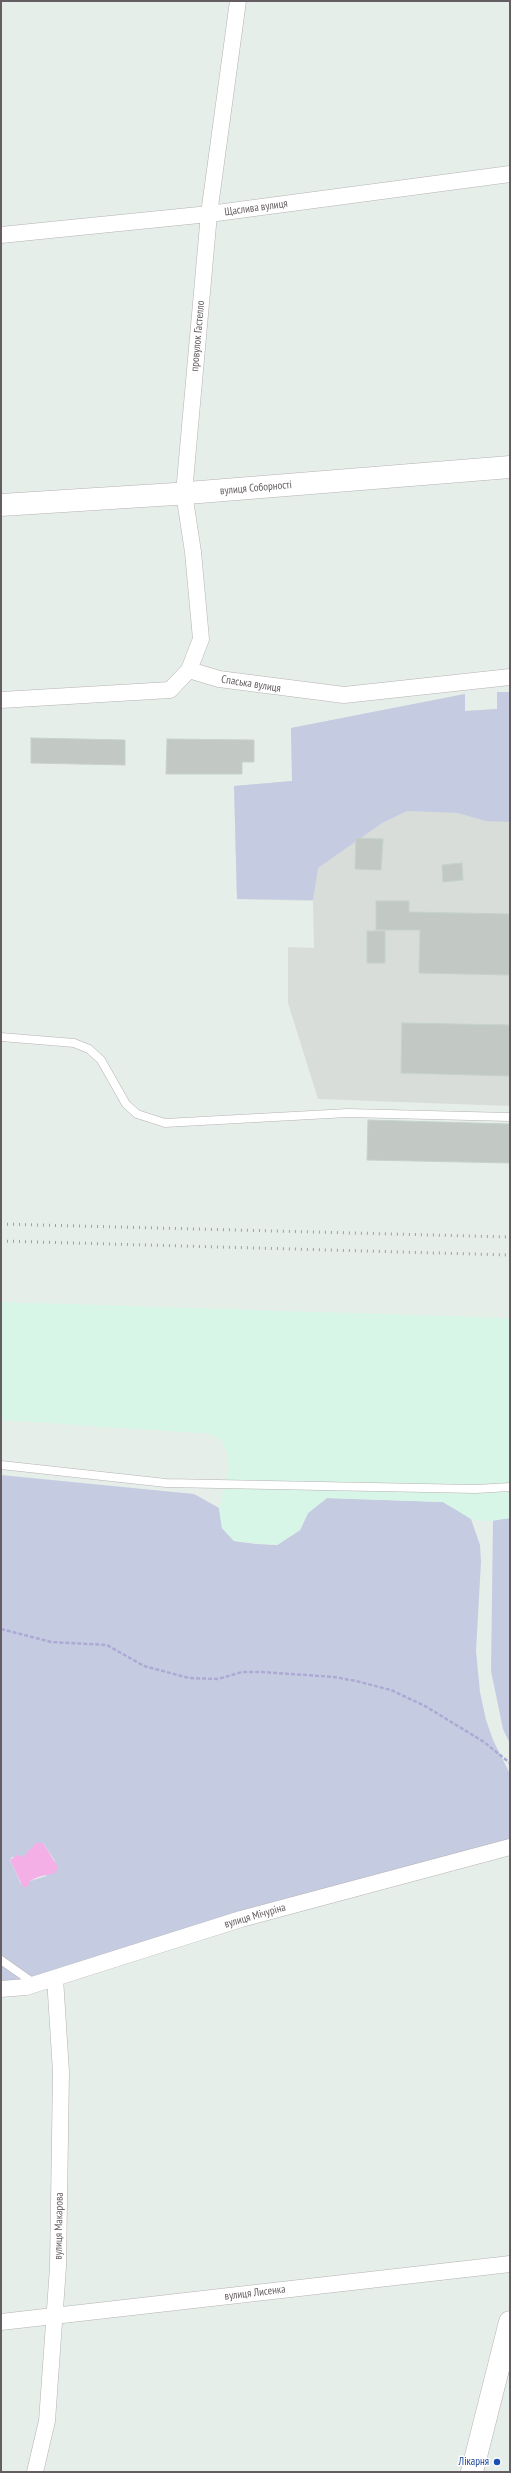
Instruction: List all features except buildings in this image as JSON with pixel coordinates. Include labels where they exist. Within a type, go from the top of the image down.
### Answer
[{"type":"street","name":"провулок Гастелло","points":[[190,670],[201,639],[193,552],[184,493],[209,214],[238,1]]},
{"type":"street","name":"Щаслива вулиця","points":[[1,235],[209,214],[510,174]]},
{"type":"street","name":"вулиця Соборності","points":[[1,505],[184,493],[510,467]]},
{"type":"street","name":"Спаська вулиця","points":[[190,670],[219,679],[344,695],[510,677]]},
{"type":"street","points":[[1,700],[170,690],[190,670]]},
{"type":"street","name":"вулиця Мічуріна","points":[[1,1990],[35,1984],[241,1919],[510,1847]]},
{"type":"street","name":"вулиця Макарова","points":[[34,2472],[46,2421],[58,2267],[61,2072],[55,1978]]},
{"type":"street","name":"вулиця Лисенка","points":[[1,2322],[510,2264]]},
{"type":"street","points":[[472,2472],[510,2322]]},
{"type":"lane","points":[[1,1037],[74,1042],[89,1049],[101,1060],[126,1104],[138,1114],[165,1123],[348,1113],[510,1117]]},
{"type":"lane","points":[[1,1465],[166,1483],[476,1489],[510,1487]]},
{"type":"lane","points":[[1,1960],[35,1984]]},
{"type":"path","points":[[1,1629],[51,1642],[106,1646],[144,1666],[190,1678],[218,1679],[242,1672],[262,1672],[334,1677],[391,1690],[425,1706],[484,1742],[510,1763]]},
{"type":"shaded area","points":[[497,692],[510,692],[510,1106],[318,1099],[288,1003],[288,947],[314,948],[313,901],[237,899],[234,786],[292,781],[291,728],[465,694],[465,711],[497,709]]},
{"type":"shaded area","points":[[497,692],[510,692],[510,822],[486,821],[458,813],[407,811],[382,823],[318,868],[313,900],[237,899],[234,786],[292,781],[291,728],[465,694],[465,711],[497,709]]},
{"type":"shaded area","points":[[1,1475],[194,1494],[219,1508],[222,1528],[234,1541],[256,1544],[277,1545],[300,1530],[308,1513],[327,1498],[443,1502],[471,1519],[480,1545],[481,1562],[476,1651],[480,1692],[486,1720],[493,1740],[510,1774],[510,1841],[19,1982],[1,1984]],"holes":[[[43,1843],[55,1861],[46,1876],[21,1884],[10,1860],[12,1857],[23,1857]]]},
{"type":"shaded area","points":[[510,1518],[510,1744],[503,1729],[491,1671],[493,1520]]},
{"type":"shaded area","points":[[36,1843],[43,1843],[58,1867],[55,1873],[38,1877],[30,1881],[28,1887],[23,1887],[10,1860],[17,1855],[23,1857]]},
{"type":"sand","points":[[1,1302],[510,1318],[510,1518],[485,1522],[471,1519],[443,1502],[327,1498],[308,1513],[300,1530],[277,1545],[234,1541],[222,1528],[219,1508],[229,1467],[227,1452],[222,1441],[211,1434],[1,1420]]},
{"type":"railway","points":[[1,1224],[510,1237]]},
{"type":"railway","points":[[1,1241],[510,1255]]},
{"type":"place","name":"Лікарня","points":[[497,2462]]}]
